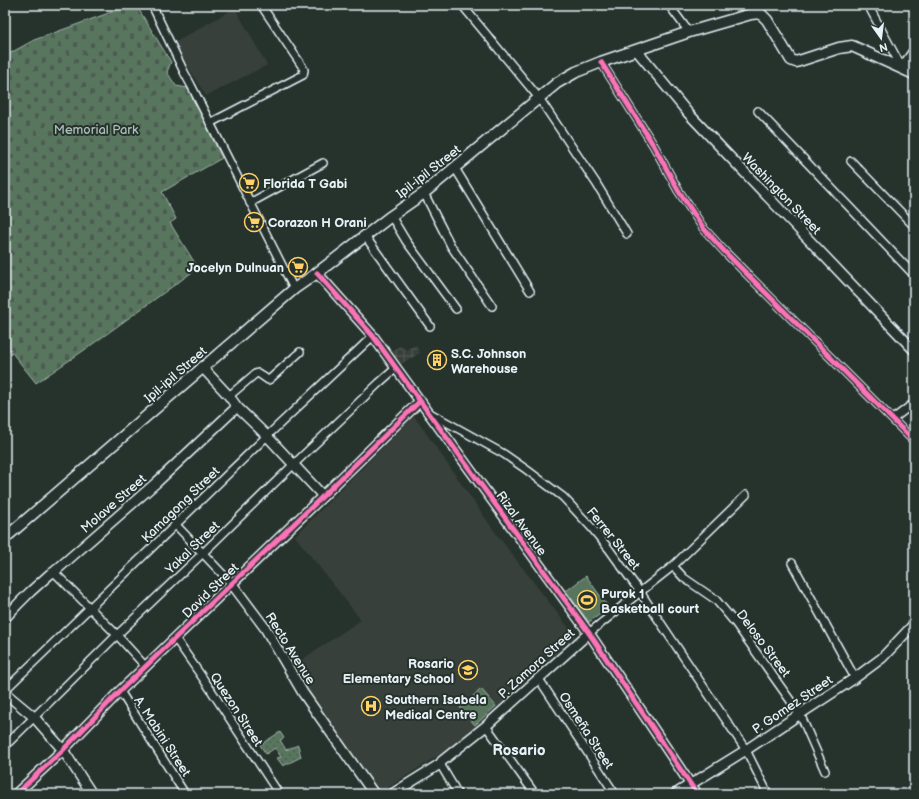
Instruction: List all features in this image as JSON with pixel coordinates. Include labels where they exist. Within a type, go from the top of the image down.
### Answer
[{"type":"main road","name":"Ipil-ipil Street","points":[[5,538],[294,289],[424,193],[557,83],[576,72],[689,32],[751,14],[760,13],[767,20],[791,60],[796,62],[839,48],[852,46],[914,74]]},
{"type":"street","points":[[152,5],[184,72],[294,289]]},
{"type":"street","points":[[210,122],[303,75],[304,70],[302,66],[261,5]]},
{"type":"street","points":[[462,5],[539,98],[596,183],[627,234]]},
{"type":"street","points":[[669,5],[689,32]]},
{"type":"street","points":[[868,5],[902,68],[914,51]]},
{"type":"street","name":"Washington Street","points":[[636,50],[688,113],[914,350]]},
{"type":"street","points":[[601,62],[654,146],[678,190],[704,229],[725,252],[914,441]]},
{"type":"street","points":[[758,111],[914,275]]},
{"type":"street","points":[[851,161],[914,226]]},
{"type":"street","points":[[250,203],[323,162]]},
{"type":"street","points":[[455,168],[530,291]]},
{"type":"street","points":[[424,193],[451,246],[492,306]]},
{"type":"street","points":[[391,216],[406,241],[456,309]]},
{"type":"street","points":[[365,236],[430,326]]},
{"type":"street","name":"Rizal Avenue","points":[[317,273],[372,336],[396,368],[589,634],[697,794]]},
{"type":"street","name":"Kamagong Street","points":[[5,691],[175,524],[372,336]]},
{"type":"street","points":[[229,396],[255,374],[258,373],[268,380],[270,379],[300,352]]},
{"type":"street","points":[[202,367],[229,396],[237,407],[323,496]]},
{"type":"street","name":"Yakal Street","points":[[5,746],[117,635],[396,368]]},
{"type":"street","name":"David Street","points":[[16,794],[63,750],[120,691],[420,401]]},
{"type":"street","points":[[893,419],[914,403]]},
{"type":"street","name":"Molave Street","points":[[5,618],[30,592],[157,482],[237,407]]},
{"type":"street","name":"Ferrer Street","points":[[427,411],[504,454],[527,470],[563,497],[591,527],[640,592],[746,750],[768,794]]},
{"type":"street","name":"P. Zamora Street","points":[[392,794],[440,764],[486,726],[589,634],[673,566],[746,495]]},
{"type":"street","name":"Recto Avenue","points":[[175,524],[232,584],[265,628],[303,693],[374,794]]},
{"type":"street","points":[[792,563],[855,678]]},
{"type":"street","name":"Deloso Street","points":[[673,566],[684,578],[716,600],[741,630],[800,714],[825,771]]},
{"type":"street","points":[[54,572],[117,635],[146,667]]},
{"type":"street","name":"P. Gomez Street","points":[[675,794],[746,750],[855,678],[882,658],[914,624]]},
{"type":"street","name":"Quezon Street","points":[[175,638],[211,690],[278,794]]},
{"type":"street","name":"Osmeña Street","points":[[539,679],[615,794]]},
{"type":"street","points":[[5,691],[34,717],[63,750],[92,794]]},
{"type":"street","name":"A. Mabini Street","points":[[120,691],[185,794]]},
{"type":"street","points":[[486,726],[535,794]]},
{"type":"street","points":[[440,764],[458,794]]},
{"type":"shaded area","points":[[235,8],[267,65],[206,96],[174,43]]},
{"type":"shaded area","points":[[416,345],[420,353],[399,365],[391,351],[400,346],[406,350]]},
{"type":"shaded area","points":[[414,416],[495,532],[575,636],[502,704],[454,745],[376,794],[291,667],[361,620],[295,536]]},
{"type":"green space","name":"Memorial Park","points":[[131,5],[136,5],[171,62],[167,72],[176,86],[188,88],[222,158],[162,192],[176,219],[170,223],[198,268],[36,383],[5,344],[5,56],[34,40]]},
{"type":"green space","name":"Purok 1 Basketball court","points":[[586,576],[609,608],[589,622],[566,591]]},
{"type":"green space","points":[[481,689],[496,706],[475,725],[460,708]]},
{"type":"green space","points":[[280,732],[284,738],[280,740],[286,750],[298,745],[301,757],[283,766],[277,758],[281,757],[275,748],[266,754],[260,745]]},
{"type":"cycle path","points":[[601,62],[654,146],[678,190],[704,229],[725,252],[914,441]]},
{"type":"cycle path","points":[[317,273],[373,336],[589,633],[697,794]]},
{"type":"cycle path","points":[[16,794],[63,750],[120,691],[420,401]]},
{"type":"place","name":"Florida T Gabi","points":[[249,183]]},
{"type":"place","name":"Corazon H Orani","points":[[254,222]]},
{"type":"place","name":"Jocelyn Dulnuan","points":[[298,267]]},
{"type":"place","name":"S.C. Johnson Warehouse","points":[[437,360]]},
{"type":"place","name":"Purok 1 Basketball court","points":[[587,600]]},
{"type":"place","name":"Rosario Elementary School","points":[[468,670]]},
{"type":"place","name":"Southern Isabela Medical Centre","points":[[371,706]]},
{"type":"district","name":"Rosario","points":[[519,750]]}]
